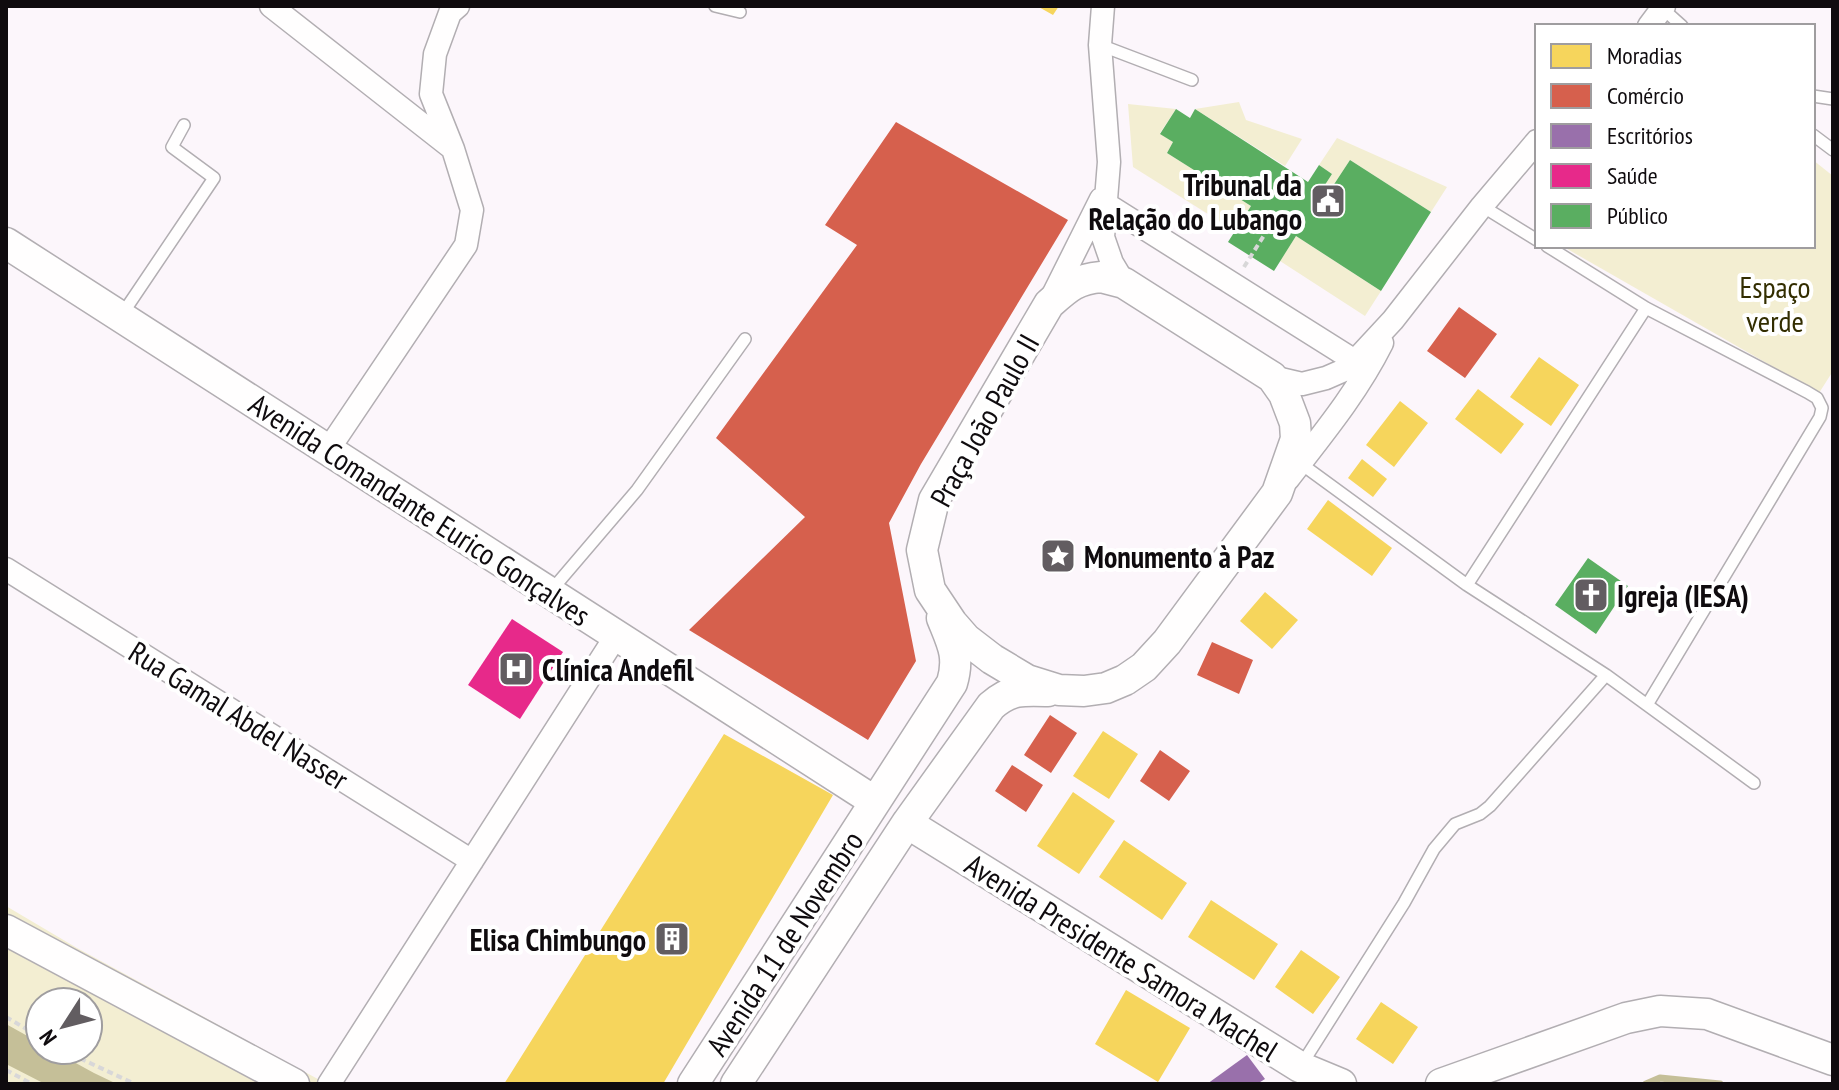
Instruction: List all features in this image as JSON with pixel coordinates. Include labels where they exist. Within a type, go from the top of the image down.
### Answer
[{"type":"street","points":[[271,6],[453,149]]},
{"type":"street","points":[[328,450],[466,245],[472,210],[453,149],[431,94],[435,54],[450,13],[458,6]]},
{"type":"street","points":[[1103,6],[1100,45],[1109,162],[1103,237],[1112,263],[1124,283]]},
{"type":"street","points":[[1272,377],[1302,384],[1326,378],[1355,361],[1393,320],[1535,143]]},
{"type":"street","points":[[1107,196],[1233,284],[1355,361]]},
{"type":"street","points":[[1049,304],[1107,196]]},
{"type":"street","name":"Avenida Comandante Eurico Gonçalves","points":[[6,243],[874,801]]},
{"type":"street","name":"Praça João Paulo II","points":[[1277,493],[1296,439],[1295,423],[1284,394],[1272,377],[1124,283],[1101,277],[1085,279],[1070,286],[1049,304],[934,500],[922,550],[930,590],[966,639],[1027,680],[1059,690],[1084,691],[1106,688],[1125,680],[1144,667],[1187,617],[1330,426],[1369,369],[1393,320]]},
{"type":"street","name":"Rua Gamal Abdel Nasser","points":[[6,569],[472,861]]},
{"type":"street","name":"Avenida 11 de Novembro","points":[[693,1084],[952,683],[956,668],[955,649],[930,590]]},
{"type":"street","points":[[329,1084],[616,636]]},
{"type":"street","name":"Avenida 11 de Novembro","points":[[736,1084],[907,823],[991,706],[1002,696],[1020,690],[1084,691]]},
{"type":"street","name":"Avenida 11 de Novembro","points":[[874,801],[889,794],[900,797],[910,812],[907,823]]},
{"type":"street","name":"Avenida Presidente Samora Machel","points":[[907,823],[1318,1078]]},
{"type":"street","points":[[6,930],[294,1084]]},
{"type":"street","points":[[1441,1084],[1626,1018],[1660,1011],[1707,1014],[1833,1060]]},
{"type":"lane","points":[[715,6],[740,12]]},
{"type":"lane","points":[[1658,14],[1678,24]]},
{"type":"lane","points":[[1100,45],[1192,80]]},
{"type":"lane","points":[[120,317],[214,178],[172,147],[184,125]]},
{"type":"lane","points":[[1815,136],[1833,150]]},
{"type":"lane","points":[[1482,206],[1535,239]]},
{"type":"lane","points":[[1550,248],[1646,308],[1807,392],[1817,398],[1822,408],[1820,417],[1647,705]]},
{"type":"lane","points":[[1467,585],[1646,308]]},
{"type":"lane","points":[[550,593],[637,490],[745,339]]},
{"type":"lane","points":[[1300,463],[1467,585],[1606,675],[1754,783]]},
{"type":"lane","points":[[1318,1078],[1434,849],[1455,824],[1480,814],[1490,806],[1606,675]]},
{"type":"path","points":[[1233,284],[1275,218]]},
{"type":"path","points":[[6,1017],[24,1028]]},
{"type":"path","points":[[96,1066],[135,1084]]},
{"type":"path","points":[[6,1070],[32,1084]]},
{"type":"green space","points":[[1239,102],[1246,120],[1302,139],[1285,166],[1195,109]]},
{"type":"green space","points":[[1128,104],[1176,109],[1160,133],[1173,142],[1167,153],[1251,206],[1235,231],[1133,167]]},
{"type":"green space","points":[[1337,138],[1447,187],[1431,212],[1350,160],[1327,195],[1321,191],[1332,174],[1319,165]]},
{"type":"green space","name":"Espaço verde","points":[[1815,162],[1833,176],[1833,371],[1819,393],[1565,248],[1815,248]]},
{"type":"green space","points":[[1296,236],[1381,291],[1365,316],[1280,261]]},
{"type":"green space","points":[[6,906],[77,948],[327,1084],[6,1084]]},
{"type":"shaded area","points":[[6,1024],[24,1034],[24,1066],[81,1066],[117,1084],[45,1084],[6,1064]]},
{"type":"building: Moradias","points":[[1037,6],[1059,6],[1053,15]]},
{"type":"building: Moradias","points":[[1539,357],[1579,385],[1551,426],[1510,397]]},
{"type":"building: Moradias","points":[[1478,389],[1524,424],[1501,454],[1455,419]]},
{"type":"building: Moradias","points":[[1400,401],[1428,423],[1394,467],[1366,445]]},
{"type":"building: Moradias","points":[[1362,459],[1387,479],[1373,497],[1348,478]]},
{"type":"building: Moradias","points":[[1328,500],[1392,548],[1372,576],[1307,529]]},
{"type":"building: Moradias","points":[[1265,592],[1298,620],[1272,649],[1240,621]]},
{"type":"building: Moradias","points":[[1103,731],[1138,754],[1109,799],[1073,776]]},
{"type":"building: Moradias","name":"Elisa Chimbungo","points":[[724,734],[833,795],[663,1084],[504,1084]]},
{"type":"building: Moradias","points":[[1073,792],[1115,821],[1079,874],[1037,846]]},
{"type":"building: Moradias","points":[[1124,840],[1187,883],[1162,920],[1099,877]]},
{"type":"building: Moradias","points":[[1211,900],[1278,944],[1254,980],[1188,937]]},
{"type":"building: Moradias","points":[[1301,950],[1340,977],[1313,1014],[1275,987]]},
{"type":"building: Moradias","points":[[1126,990],[1190,1028],[1158,1082],[1095,1044]]},
{"type":"building: Moradias","points":[[1381,1002],[1418,1027],[1393,1064],[1356,1039]]},
{"type":"building: Comércio","points":[[896,122],[1068,220],[921,464],[889,523],[916,661],[868,740],[689,630],[805,517],[716,438],[857,245],[825,225]]},
{"type":"building: Comércio","points":[[1459,307],[1497,334],[1465,378],[1427,351]]},
{"type":"building: Comércio","points":[[1212,642],[1253,660],[1239,694],[1197,675]]},
{"type":"building: Comércio","points":[[1050,715],[1077,733],[1051,773],[1024,755]]},
{"type":"building: Comércio","points":[[1160,750],[1190,771],[1169,801],[1140,781]]},
{"type":"building: Comércio","points":[[1012,765],[1043,785],[1026,812],[995,791]]},
{"type":"building: Escritórios","points":[[1247,1055],[1265,1079],[1257,1084],[1207,1084]]},
{"type":"building: Saúde","name":"Clínica Andefil","points":[[512,619],[563,652],[520,719],[468,685]]},
{"type":"building: Público","name":"Tribunal da Relação do Lubango","points":[[1176,109],[1190,118],[1195,109],[1308,182],[1319,165],[1332,174],[1321,191],[1327,195],[1350,160],[1431,212],[1381,291],[1296,236],[1274,271],[1228,242],[1251,206],[1167,153],[1173,142],[1160,134]]},
{"type":"building: Público","name":"Igreja (IESA)","points":[[1588,558],[1628,586],[1596,634],[1555,605]]},
{"type":"waterway","points":[[1646,1084],[1660,1078],[1720,1084]]},
{"type":"place","name":"Tribunal da Relação do Lubango","points":[[1328,201]]},
{"type":"place","name":"Monumento à Paz","points":[[1058,556]]},
{"type":"place","name":"Igreja (IESA)","points":[[1591,595]]},
{"type":"place","name":"Clínica Andefil","points":[[516,669]]},
{"type":"place","name":"Elisa Chimbungo","points":[[672,939]]}]
